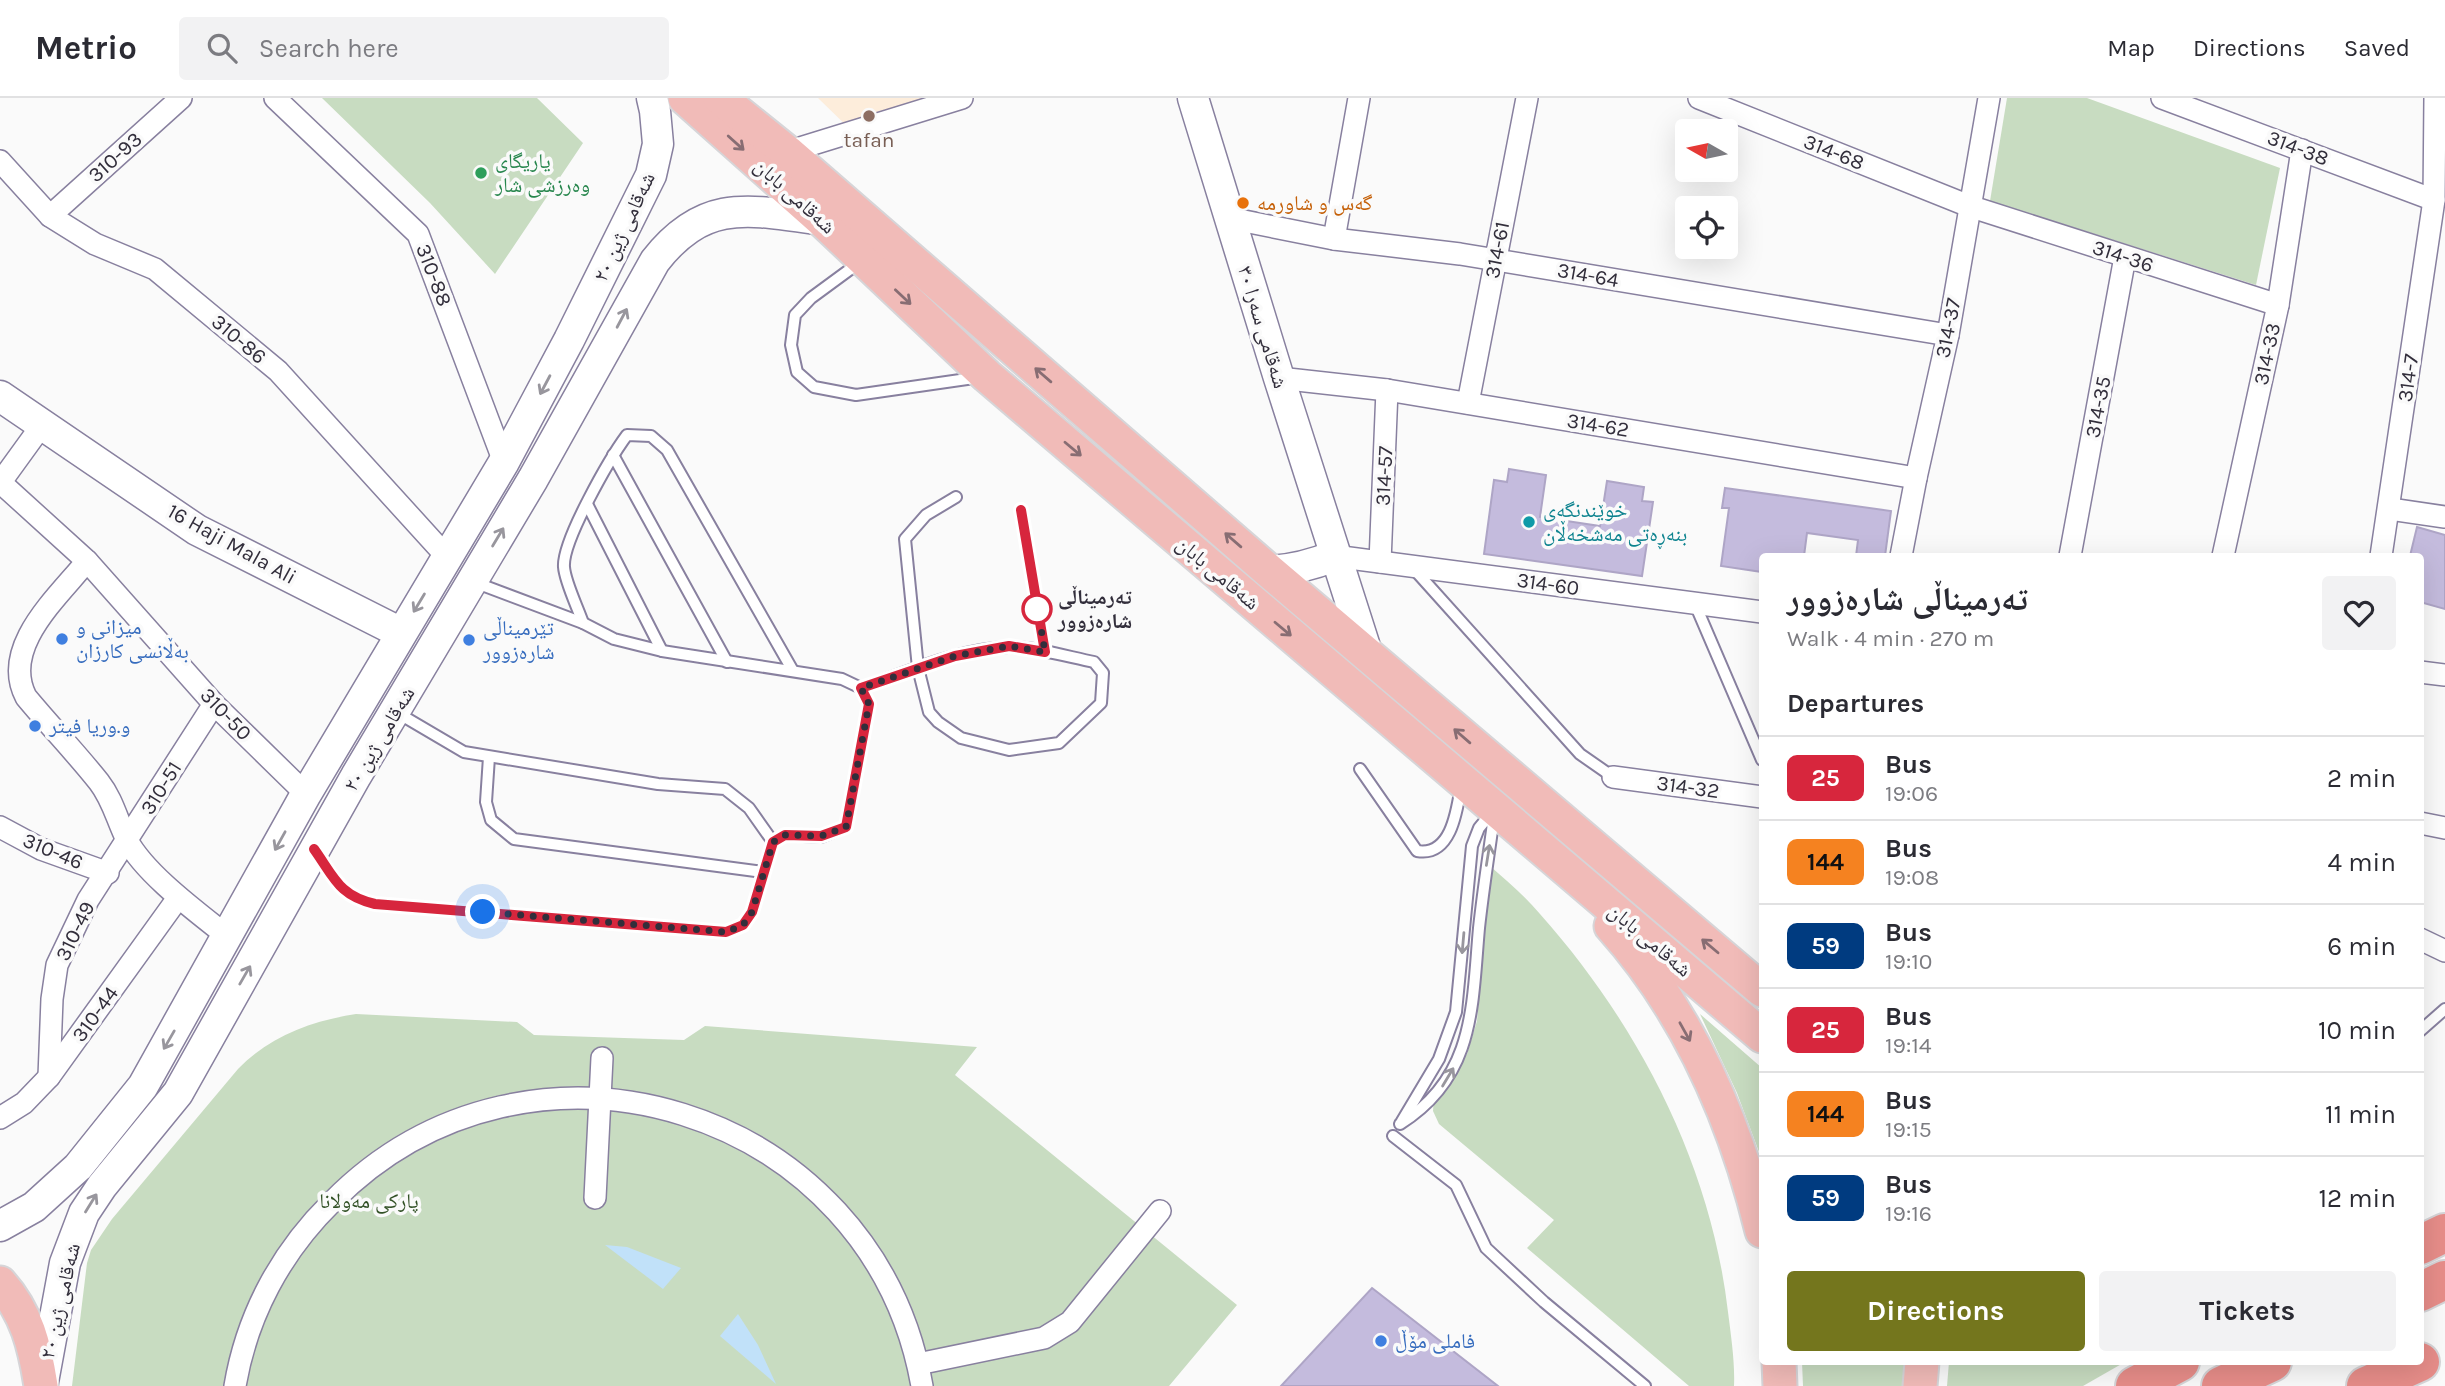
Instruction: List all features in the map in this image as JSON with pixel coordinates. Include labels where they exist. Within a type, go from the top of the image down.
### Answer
[{"type":"highway","points":[[2424,1244],[2445,1235]]},
{"type":"highway","points":[[2424,1290],[2445,1280]]},
{"type":"highway","points":[[2424,1359],[2445,1350]]},
{"type":"highway","points":[[2135,1386],[2174,1365]]},
{"type":"highway","points":[[2221,1386],[2266,1365]]},
{"type":"highway","points":[[2366,1386],[2411,1365]]},
{"type":"main road","name":"شەقامی ژین ٢٠","points":[[0,1226],[34,1207],[78,1167],[143,1086],[306,794],[504,462],[569,340],[651,175],[658,144],[652,98]]},
{"type":"main road","name":"شەقامی بابان","points":[[685,98],[822,220],[987,376],[1759,1033]]},
{"type":"main road","points":[[720,98],[787,152],[1517,784],[1759,987]]},
{"type":"main road","name":"شەقامی سەرا ٣٠","points":[[1193,98],[1334,556],[1367,653]]},
{"type":"main road","name":"شەقامی ژین ٢٠","points":[[41,1386],[65,1263],[84,1213],[102,1186],[178,1093],[314,849],[533,479],[654,261],[670,241],[687,227],[708,218],[750,210],[822,220]]},
{"type":"main road","points":[[569,340],[600,359]]},
{"type":"main road","name":"16 Haji Mala Ali","points":[[0,397],[197,530],[401,633]]},
{"type":"main road","points":[[1269,571],[1314,565],[1334,556]]},
{"type":"main road","points":[[1464,782],[1489,759]]},
{"type":"main road","points":[[1495,810],[1517,784]]},
{"type":"main road","points":[[1537,844],[1617,933],[1677,1017],[1704,1065],[1721,1104],[1741,1157],[1759,1220]]},
{"type":"main road","points":[[0,1283],[13,1298],[28,1326],[37,1356],[41,1386]]},
{"type":"main road","points":[[1780,1365],[1780,1386]]},
{"type":"main road","points":[[1920,1386],[1922,1365]]},
{"type":"street","name":"310-93","points":[[50,216],[181,98]]},
{"type":"street","name":"310-88","points":[[275,98],[418,234],[504,462]]},
{"type":"street","points":[[787,152],[962,98]]},
{"type":"street","points":[[1334,239],[1359,98]]},
{"type":"street","name":"314-61","points":[[1468,403],[1527,98]]},
{"type":"street","name":"314-68","points":[[1699,98],[1969,206]]},
{"type":"street","name":"314-37","points":[[1902,553],[1948,335],[1989,98]]},
{"type":"street","name":"314-38","points":[[2162,98],[2434,200]]},
{"type":"street","name":"314-7","points":[[2382,553],[2434,200],[2435,98]]},
{"type":"street","name":"314-33","points":[[2224,553],[2278,305],[2302,150]]},
{"type":"street","name":"310-86","points":[[0,161],[50,216],[95,244],[155,269],[278,371],[447,557]]},
{"type":"street","name":"314-36","points":[[1969,206],[2278,305]]},
{"type":"street","name":"314-64","points":[[1229,218],[1334,239],[1495,259],[1948,335]]},
{"type":"street","name":"314-35","points":[[2071,553],[2125,257]]},
{"type":"street","name":"314-62","points":[[1279,378],[1388,390],[1916,478]]},
{"type":"street","name":"314-57","points":[[1380,562],[1388,390]]},
{"type":"street","points":[[0,483],[42,425]]},
{"type":"street","name":"310-50","points":[[0,483],[88,561],[214,704],[306,794]]},
{"type":"street","points":[[2389,509],[2445,517]]},
{"type":"street","name":"314-60","points":[[1334,556],[1759,612]]},
{"type":"street","points":[[88,561],[30,633],[20,657],[18,677],[26,698],[113,803],[128,841],[178,898],[227,936]]},
{"type":"street","points":[[2424,672],[2445,675]]},
{"type":"street","name":"310-51","points":[[108,873],[214,704]]},
{"type":"street","name":"314-32","points":[[1613,777],[1759,797]]},
{"type":"street","points":[[2424,824],[2445,828]]},
{"type":"street","name":"310-46","points":[[0,827],[41,849],[108,873]]},
{"type":"street","name":"310-49","points":[[49,1077],[52,999],[57,965],[88,900],[108,873]]},
{"type":"street","name":"310-44","points":[[0,1118],[23,1102],[49,1077],[178,898]]},
{"type":"street","points":[[2424,941],[2445,951]]},
{"type":"street","points":[[595,1198],[603,1058]]},
{"type":"street","points":[[235,1386],[240,1355],[267,1288],[306,1228],[356,1177],[416,1137],[483,1110],[553,1098],[625,1100],[691,1115],[754,1144],[809,1183],[856,1233],[892,1291],[918,1364],[922,1386]]},
{"type":"street","points":[[918,1364],[1044,1338],[1056,1332],[1070,1322],[1160,1211]]},
{"type":"lane","points":[[863,260],[811,298],[795,316],[791,345],[797,372],[814,387],[856,396],[987,376]]},
{"type":"lane","points":[[583,623],[564,568],[566,547],[613,454],[627,435],[651,436],[667,450],[793,671]]},
{"type":"lane","points":[[613,454],[727,662]]},
{"type":"lane","points":[[861,688],[918,668],[955,656],[1009,646],[1094,662],[1103,673],[1101,703],[1059,743],[1009,750],[961,738],[929,712],[918,668],[905,539],[926,515],[956,497]]},
{"type":"lane","points":[[587,504],[662,651]]},
{"type":"lane","points":[[1021,510],[1045,652]]},
{"type":"lane","points":[[1411,566],[1580,754],[1613,777]]},
{"type":"lane","points":[[314,849],[343,891],[357,900],[375,904],[726,932],[743,925],[752,912],[773,842],[785,835],[821,836],[846,827],[869,704],[861,688],[842,679],[662,651],[614,639],[583,623],[472,581]]},
{"type":"lane","points":[[1695,604],[1759,753]]},
{"type":"lane","points":[[396,712],[464,752],[658,784],[725,789],[749,808],[773,842]]},
{"type":"lane","points":[[489,757],[486,802],[491,820],[514,839],[763,872]]},
{"type":"lane","points":[[1360,769],[1417,851],[1425,853],[1440,845],[1451,830],[1464,782]]},
{"type":"lane","points":[[1495,810],[1467,1037],[1444,1085],[1428,1104],[1400,1124],[1439,1059],[1452,1028],[1459,996],[1472,846],[1479,828],[1495,810]]},
{"type":"lane","points":[[2424,1027],[2445,1009]]},
{"type":"lane","points":[[1393,1136],[1456,1185],[1486,1248],[1544,1302],[1645,1386]]},
{"type":"shaded area","name":"tafan","points":[[818,98],[950,98],[854,133]]},
{"type":"green space","name":"یاریگای وەرزشی شار","points":[[322,98],[537,98],[583,143],[495,274],[430,203]]},
{"type":"green space","points":[[2007,98],[2087,98],[2280,168],[2256,285],[1990,201]]},
{"type":"green space","points":[[1490,866],[1528,901],[1576,957],[1638,1049],[1664,1099],[1687,1150],[1719,1257],[1728,1312],[1734,1386],[1689,1386],[1527,1248],[1554,1220],[1439,1124],[1433,1111],[1434,1098],[1467,1054],[1477,1021]]},
{"type":"green space","name":"پارکی مەولانا","points":[[356,1014],[517,1022],[534,1035],[684,1040],[705,1026],[977,1047],[955,1075],[1237,1305],[1169,1386],[72,1386],[87,1263],[91,1250],[112,1219],[250,1057],[292,1032],[323,1021]]},
{"type":"green space","points":[[1700,1014],[1759,1065],[1759,1152],[1737,1093]]},
{"type":"green space","points":[[1802,1365],[1907,1365],[1904,1386],[1803,1386]]},
{"type":"green space","points":[[1949,1365],[2120,1365],[2083,1386],[1947,1386]]},
{"type":"water","points":[[605,1245],[627,1247],[681,1268],[663,1289]]},
{"type":"water","points":[[738,1314],[758,1345],[776,1384],[720,1336]]},
{"type":"building","name":"خوێندنگەی بنەڕەتی مەشخەڵان","points":[[1509,469],[1546,475],[1540,517],[1600,526],[1607,481],[1644,487],[1642,501],[1653,502],[1642,576],[1484,554],[1494,480],[1507,482]]},
{"type":"building","points":[[1725,488],[1891,511],[1885,553],[1856,553],[1858,540],[1807,533],[1804,553],[1759,553],[1759,572],[1721,566],[1729,508],[1722,508]]},
{"type":"building","points":[[2417,527],[2445,535],[2445,609],[2424,603],[2424,553],[2411,553]]},
{"type":"building","name":"فاملی مۆڵ","points":[[1372,1288],[1498,1386],[1281,1386]]},
{"type":"bus line","name":"25","points":[[314,849],[343,891],[357,900],[375,904],[726,932],[743,925],[752,912],[773,842],[785,835],[821,836],[846,827],[869,704],[861,688],[955,656],[1009,646],[1045,652],[1021,510]]},
{"type":"place","name":"tafan","points":[[869,116]]},
{"type":"place","name":"یاریگای وەرزشی شار","points":[[481,173]]},
{"type":"place","name":"گەس و شاورمە","points":[[1243,203]]},
{"type":"place","name":"خوێندنگەی بنەڕەتی مەشخەڵان","points":[[1529,522]]},
{"type":"place","name":"تەرمیناڵی شارەزوور","points":[[1037,609]]},
{"type":"place","name":"میزانی و بەڵانسی کارزان","points":[[62,639]]},
{"type":"place","name":"تێرمیناڵی شارەزوور","points":[[469,640]]},
{"type":"place","name":"و.وريا فيتر","points":[[35,726]]},
{"type":"place","name":"فاملی مۆڵ","points":[[1381,1341]]},
{"type":"route","points":[[483,912],[726,932],[743,925],[752,912],[773,842],[785,835],[821,836],[846,827],[869,704],[861,688],[955,656],[1009,646],[1045,652],[1037,605],[1037,609]]}]
